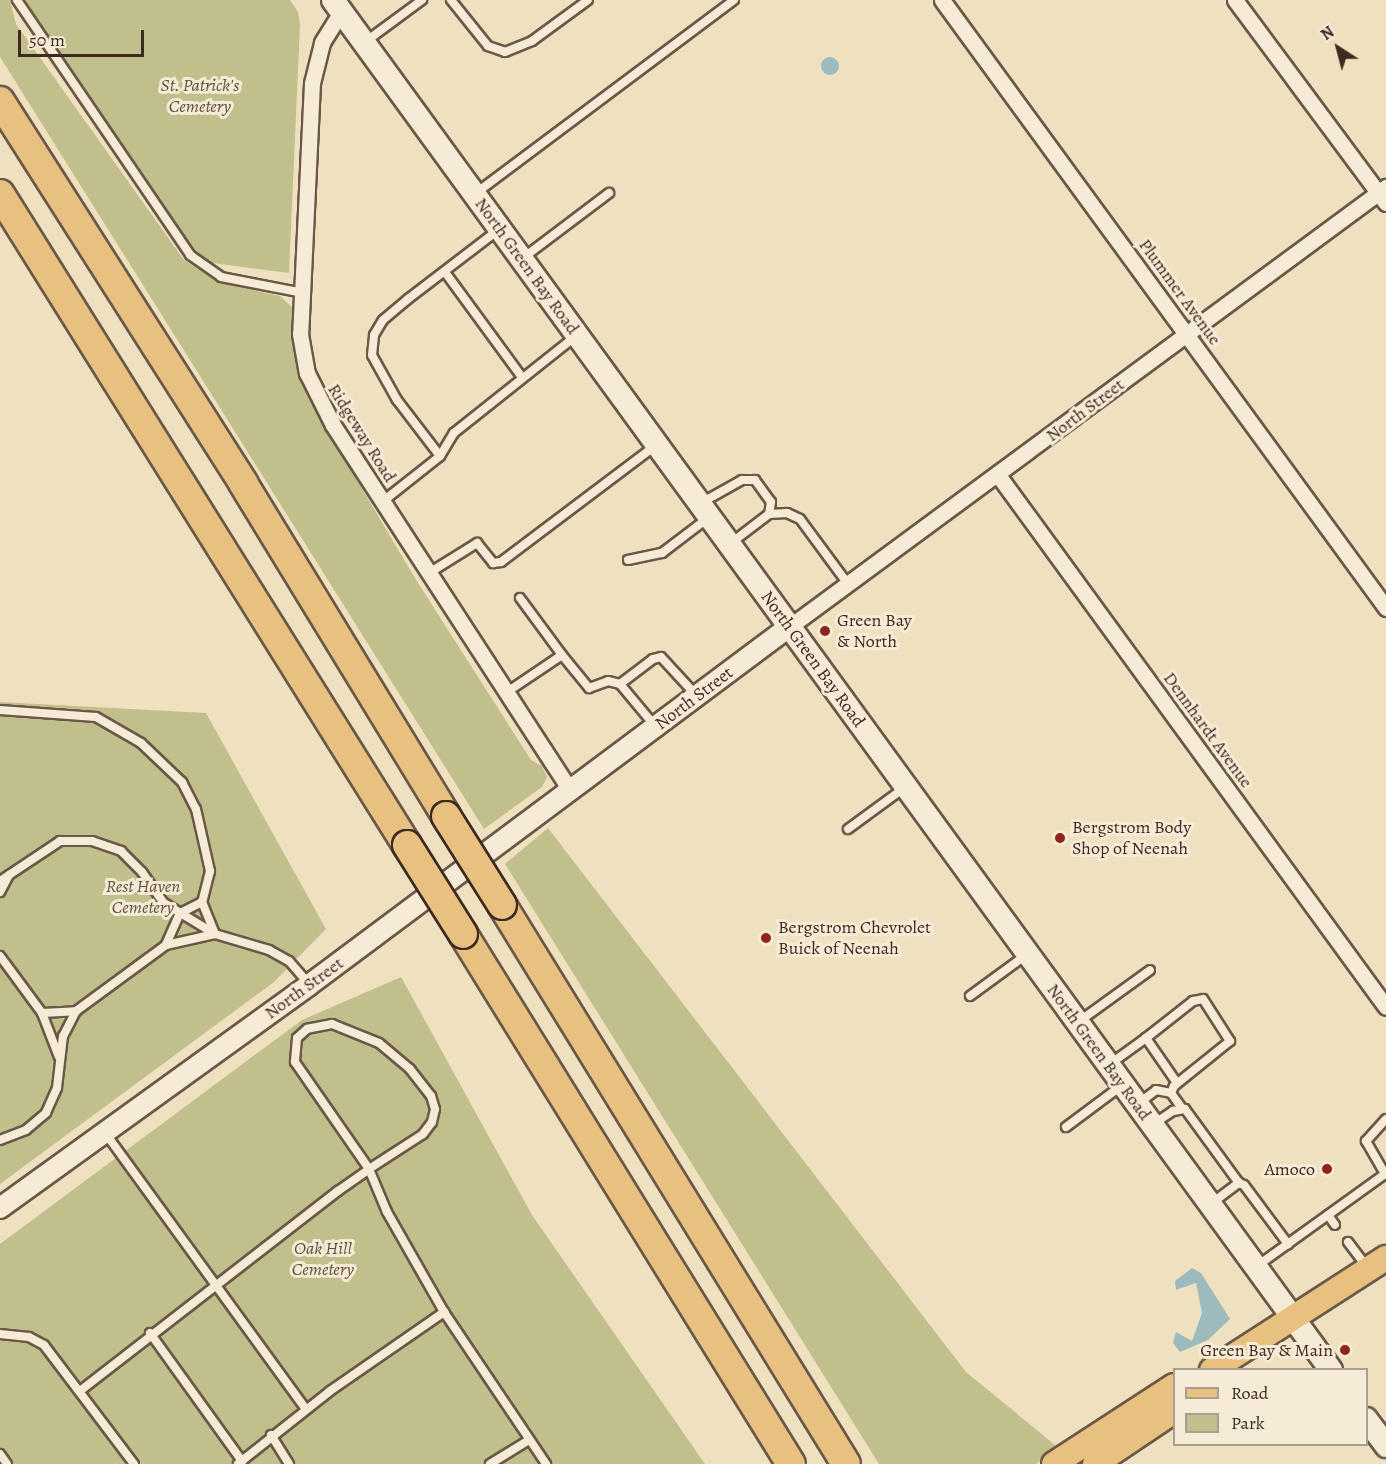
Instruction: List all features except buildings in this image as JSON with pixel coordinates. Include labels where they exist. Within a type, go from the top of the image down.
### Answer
[{"type":"highway","points":[[0,101],[243,483],[846,1464]]},
{"type":"highway","points":[[0,194],[689,1295],[790,1464]]},
{"type":"highway","points":[[689,1295],[730,1396],[770,1464]]},
{"type":"main road","name":"North Green Bay Road","points":[[337,6],[1330,1368]]},
{"type":"main road","points":[[1219,1368],[1377,1264]]},
{"type":"main road","points":[[1054,1464],[1173,1387]]},
{"type":"main road","points":[[1095,1464],[1173,1412]]},
{"type":"main road","points":[[1368,1422],[1386,1446]]},
{"type":"street","name":"Plummer Avenue","points":[[942,0],[1386,608]]},
{"type":"street","points":[[1235,0],[1384,194]]},
{"type":"street","name":"Ridgeway Road","points":[[337,6],[322,44],[312,83],[304,293],[300,334],[312,391],[571,791]]},
{"type":"street","name":"North Street","points":[[0,1208],[309,985],[1187,334],[1384,194]]},
{"type":"street","name":"Dennhardt Avenue","points":[[998,475],[1386,1007]]},
{"type":"lane","points":[[17,0],[190,255],[221,277],[304,293]]},
{"type":"lane","points":[[364,43],[422,0]]},
{"type":"lane","points":[[451,0],[488,46],[505,52],[532,41],[588,0]]},
{"type":"lane","points":[[475,194],[734,0]]},
{"type":"lane","points":[[522,259],[609,193]]},
{"type":"lane","points":[[440,456],[397,400],[372,356],[374,335],[383,320],[500,229]]},
{"type":"lane","points":[[445,272],[521,376]]},
{"type":"lane","points":[[382,502],[440,456],[454,433],[512,388],[521,376],[577,335]]},
{"type":"lane","points":[[429,573],[477,543],[493,563],[501,562],[657,444]]},
{"type":"lane","points":[[628,560],[662,553],[705,510],[742,480],[755,480],[771,502],[769,514]]},
{"type":"lane","points":[[730,544],[769,514],[787,513],[800,519],[848,584]]},
{"type":"lane","points":[[520,598],[589,688],[608,681],[620,684],[656,727]]},
{"type":"lane","points":[[507,692],[562,655]]},
{"type":"lane","points":[[620,684],[653,659],[661,657],[697,696]]},
{"type":"lane","points":[[0,710],[96,717],[116,725],[163,760],[182,782],[196,809],[207,844],[210,871],[202,902],[215,934]]},
{"type":"lane","points":[[848,829],[905,787]]},
{"type":"lane","points":[[0,880],[60,841],[92,841],[121,851],[142,872],[164,903],[215,934],[269,950],[289,961],[309,985]]},
{"type":"lane","points":[[0,892],[10,873]]},
{"type":"lane","points":[[166,945],[180,913],[202,902]]},
{"type":"lane","points":[[0,1140],[26,1130],[46,1113],[57,1088],[63,1036],[76,1011],[166,945],[215,934]]},
{"type":"lane","points":[[970,996],[1027,954]]},
{"type":"lane","points":[[0,956],[42,1013],[59,1057]]},
{"type":"lane","points":[[1077,1023],[1150,970]]},
{"type":"lane","points":[[1108,1066],[1199,998],[1231,1037],[1227,1045],[1177,1083],[1171,1093]]},
{"type":"lane","points":[[42,1013],[76,1011]]},
{"type":"lane","points":[[80,1391],[214,1284],[369,1169],[423,1134],[432,1122],[433,1103],[410,1069],[380,1042],[332,1023],[321,1024],[297,1038],[295,1062],[369,1169],[387,1212],[444,1312],[546,1464]]},
{"type":"lane","points":[[1146,1038],[1177,1083]]},
{"type":"lane","points":[[1066,1126],[1122,1085]]},
{"type":"lane","points":[[1137,1105],[1156,1090],[1171,1093],[1287,1244]]},
{"type":"lane","points":[[1152,1125],[1182,1108]]},
{"type":"lane","points":[[1256,1267],[1386,1175],[1366,1141],[1386,1119]]},
{"type":"lane","points":[[104,1132],[306,1409]]},
{"type":"lane","points":[[1210,1204],[1239,1183]]},
{"type":"lane","points":[[1328,1215],[1335,1225]]},
{"type":"lane","points":[[1348,1242],[1377,1264]]},
{"type":"lane","points":[[150,1334],[240,1462],[306,1409],[444,1312]]},
{"type":"lane","points":[[0,1334],[29,1336],[44,1345],[134,1464]]},
{"type":"lane","points":[[271,1435],[289,1464]]},
{"type":"lane","points":[[490,1464],[529,1440]]},
{"type":"lane","points":[[0,1454],[7,1464]]},
{"type":"green space","points":[[0,0],[10,0],[16,24],[184,260],[218,282],[280,296],[295,310],[312,398],[324,425],[418,583],[531,760],[542,766],[547,777],[542,787],[484,829],[0,57]]},
{"type":"green space","name":"St. Patrick's Cemetery","points":[[22,0],[290,0],[298,12],[300,25],[289,273],[205,262],[196,255],[30,19]]},
{"type":"green space","name":"Rest Haven Cemetery","points":[[0,702],[206,713],[326,929],[274,982],[0,1184]]},
{"type":"green space","points":[[548,828],[966,1372],[1060,1449],[1036,1464],[879,1464],[505,864]]},
{"type":"green space","name":"Oak Hill Cemetery","points":[[401,977],[532,1215],[705,1464],[0,1464],[0,1244],[302,1020]]},
{"type":"water","points":[[830,57],[838,62],[839,66],[834,74],[830,75],[822,70],[821,66],[826,58]]},
{"type":"water","points":[[1192,1268],[1201,1273],[1230,1319],[1208,1340],[1180,1352],[1173,1343],[1176,1332],[1192,1341],[1202,1313],[1196,1283],[1176,1290],[1175,1281]]},
{"type":"place","name":"Green Bay & North","points":[[825,631]]},
{"type":"place","name":"Bergstrom Body Shop of Neenah","points":[[1060,838]]},
{"type":"place","name":"Bergstrom Chevrolet Buick of Neenah","points":[[766,938]]},
{"type":"place","name":"Amoco","points":[[1327,1169]]},
{"type":"place","name":"Green Bay & Main","points":[[1345,1350]]}]
